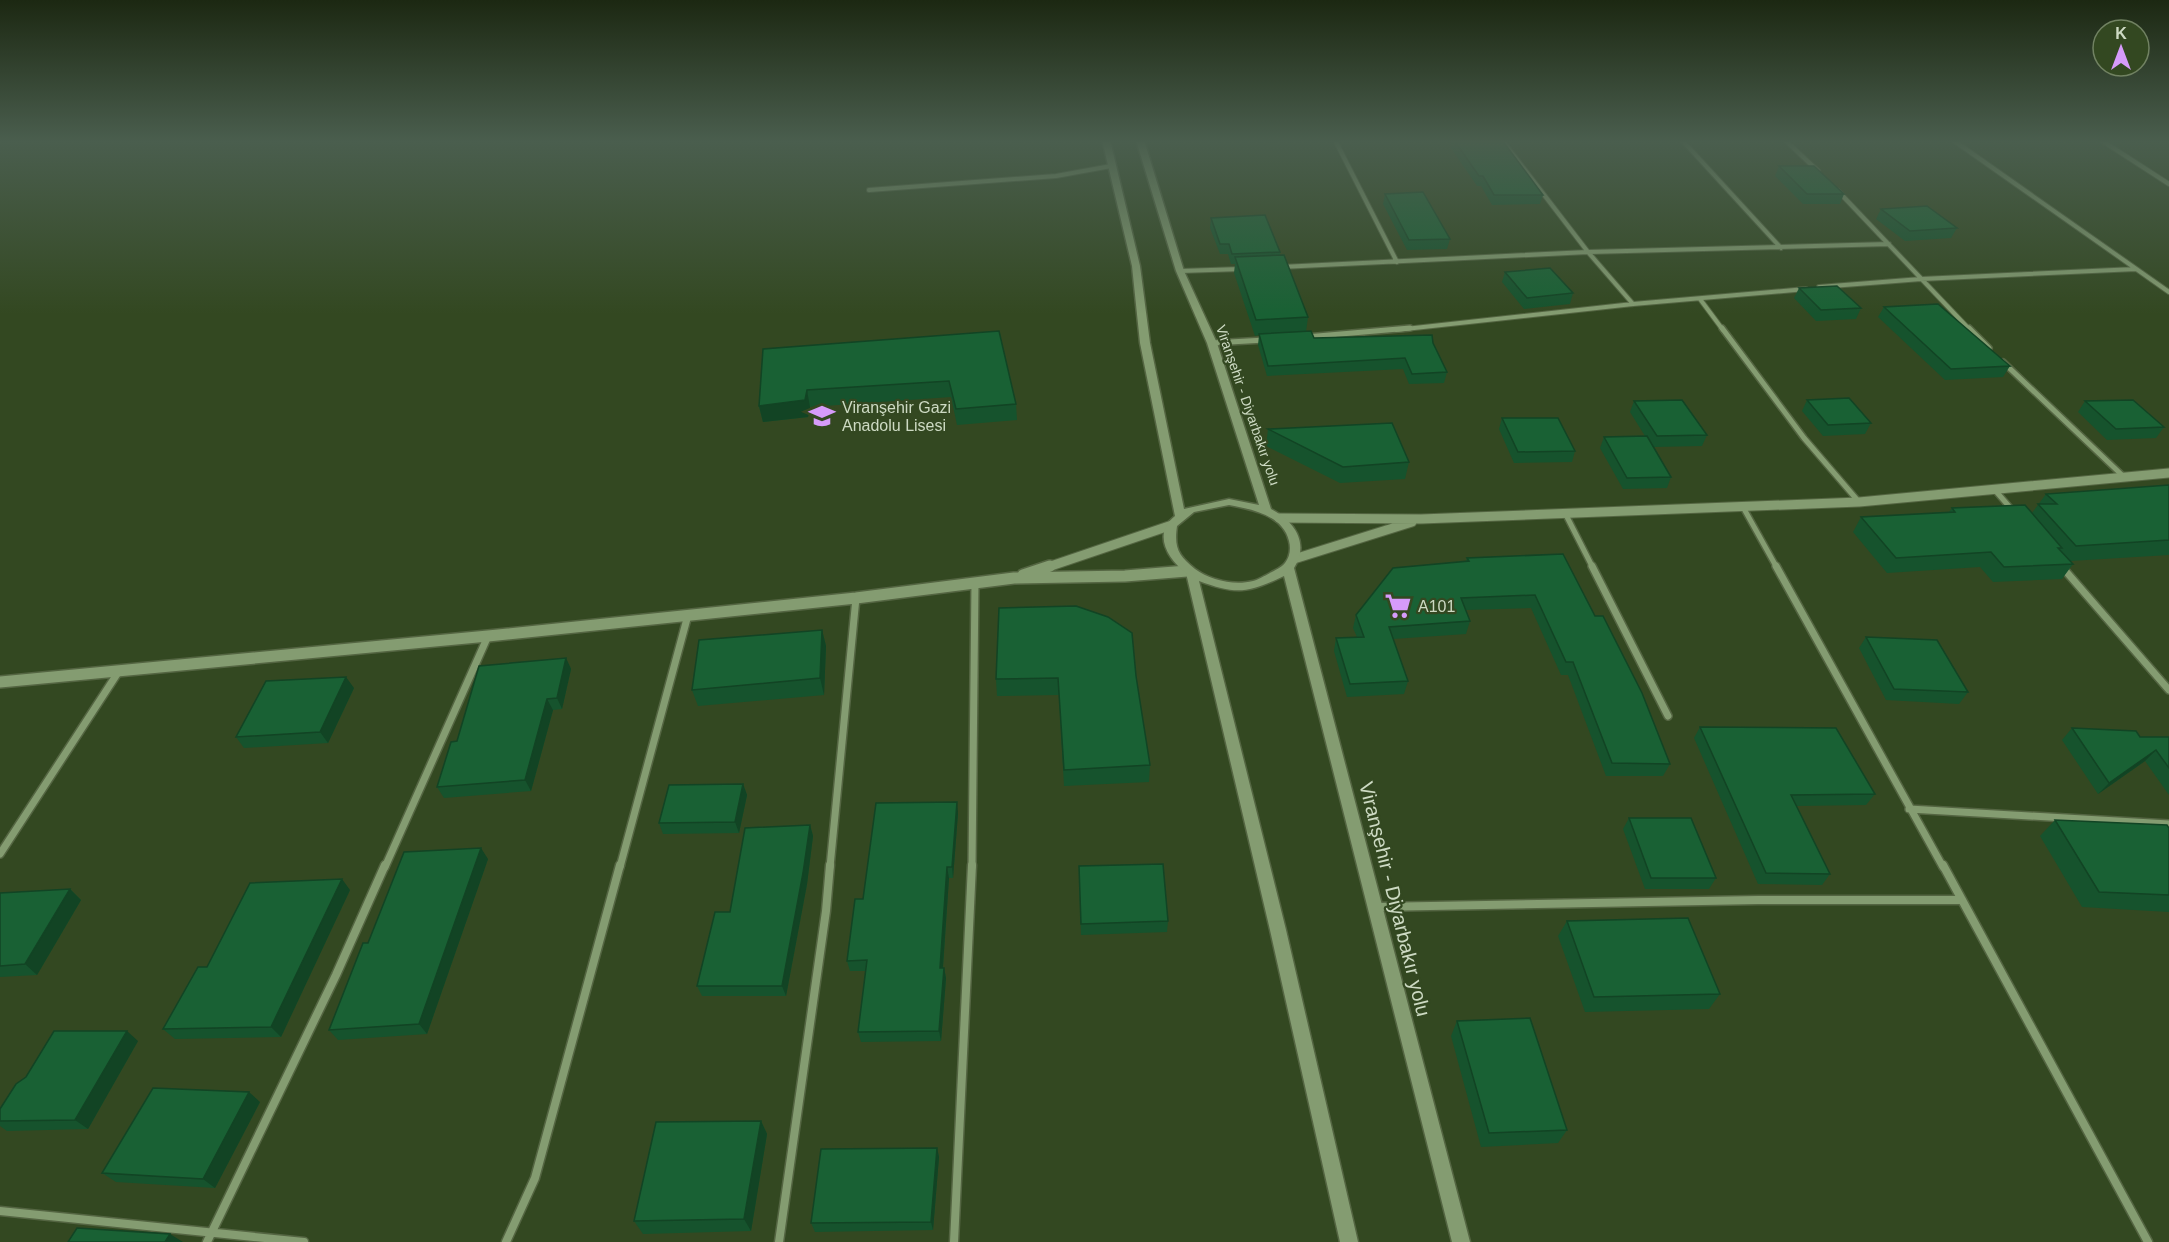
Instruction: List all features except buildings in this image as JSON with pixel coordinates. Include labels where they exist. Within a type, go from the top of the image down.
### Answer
[{"type":"main road","points":[[1120,198],[1136,266],[1145,344],[1176,520]]},
{"type":"main road","name":"Viranşehir - Diyarbakır yolu","points":[[1158,198],[1180,271],[1212,343],[1266,510]]},
{"type":"main road","points":[[1210,503],[1249,504],[1266,510],[1279,518],[1294,537],[1291,563],[1276,577],[1244,586],[1225,585],[1189,573],[1176,561],[1169,549],[1168,536],[1176,520],[1194,508],[1210,503]]},
{"type":"main road","name":"Viranşehir - Diyarbakır yolu","points":[[1291,563],[1375,907],[1461,1242]]},
{"type":"main road","points":[[1189,573],[1278,930],[1349,1242]]},
{"type":"street","points":[[1364,198],[1397,262]]},
{"type":"street","points":[[1547,198],[1588,252],[1633,304]]},
{"type":"street","points":[[1735,198],[1781,248]]},
{"type":"street","points":[[1844,198],[1955,316],[2124,477]]},
{"type":"street","points":[[2035,198],[2169,292]]},
{"type":"street","points":[[1271,267],[1588,252],[1889,244]]},
{"type":"street","points":[[1180,271],[1248,268]]},
{"type":"street","points":[[1304,337],[1359,334],[1633,304],[1921,279],[2136,269]]},
{"type":"street","points":[[1700,299],[1804,438],[1859,502]]},
{"type":"street","points":[[1212,343],[1271,339]]},
{"type":"street","points":[[1279,518],[1421,519],[1859,502],[2169,473]]},
{"type":"street","points":[[1994,489],[2017,515]]},
{"type":"street","points":[[1743,507],[1909,809],[1962,900],[2148,1242]]},
{"type":"street","points":[[1565,513],[1668,716]]},
{"type":"street","points":[[1291,563],[1421,519]]},
{"type":"street","points":[[1014,578],[1176,520]]},
{"type":"street","points":[[2055,559],[2169,690]]},
{"type":"street","points":[[0,682],[488,636],[856,598],[975,581],[1189,573]]},
{"type":"street","points":[[954,1242],[973,852],[975,581]]},
{"type":"street","points":[[779,1242],[826,911],[856,598]]},
{"type":"street","points":[[506,1242],[535,1178],[688,615]]},
{"type":"street","points":[[209,1237],[336,975],[488,636]]},
{"type":"street","points":[[0,854],[120,671]]},
{"type":"street","points":[[1909,809],[2169,824]]},
{"type":"street","points":[[1375,907],[1758,900],[1962,900]]},
{"type":"street","points":[[0,1211],[209,1237],[304,1242]]},
{"type":"place","name":"Viranşehir Gazi Anadolu Lisesi","points":[[822,416]]},
{"type":"place","name":"A101","points":[[1398,606]]}]
